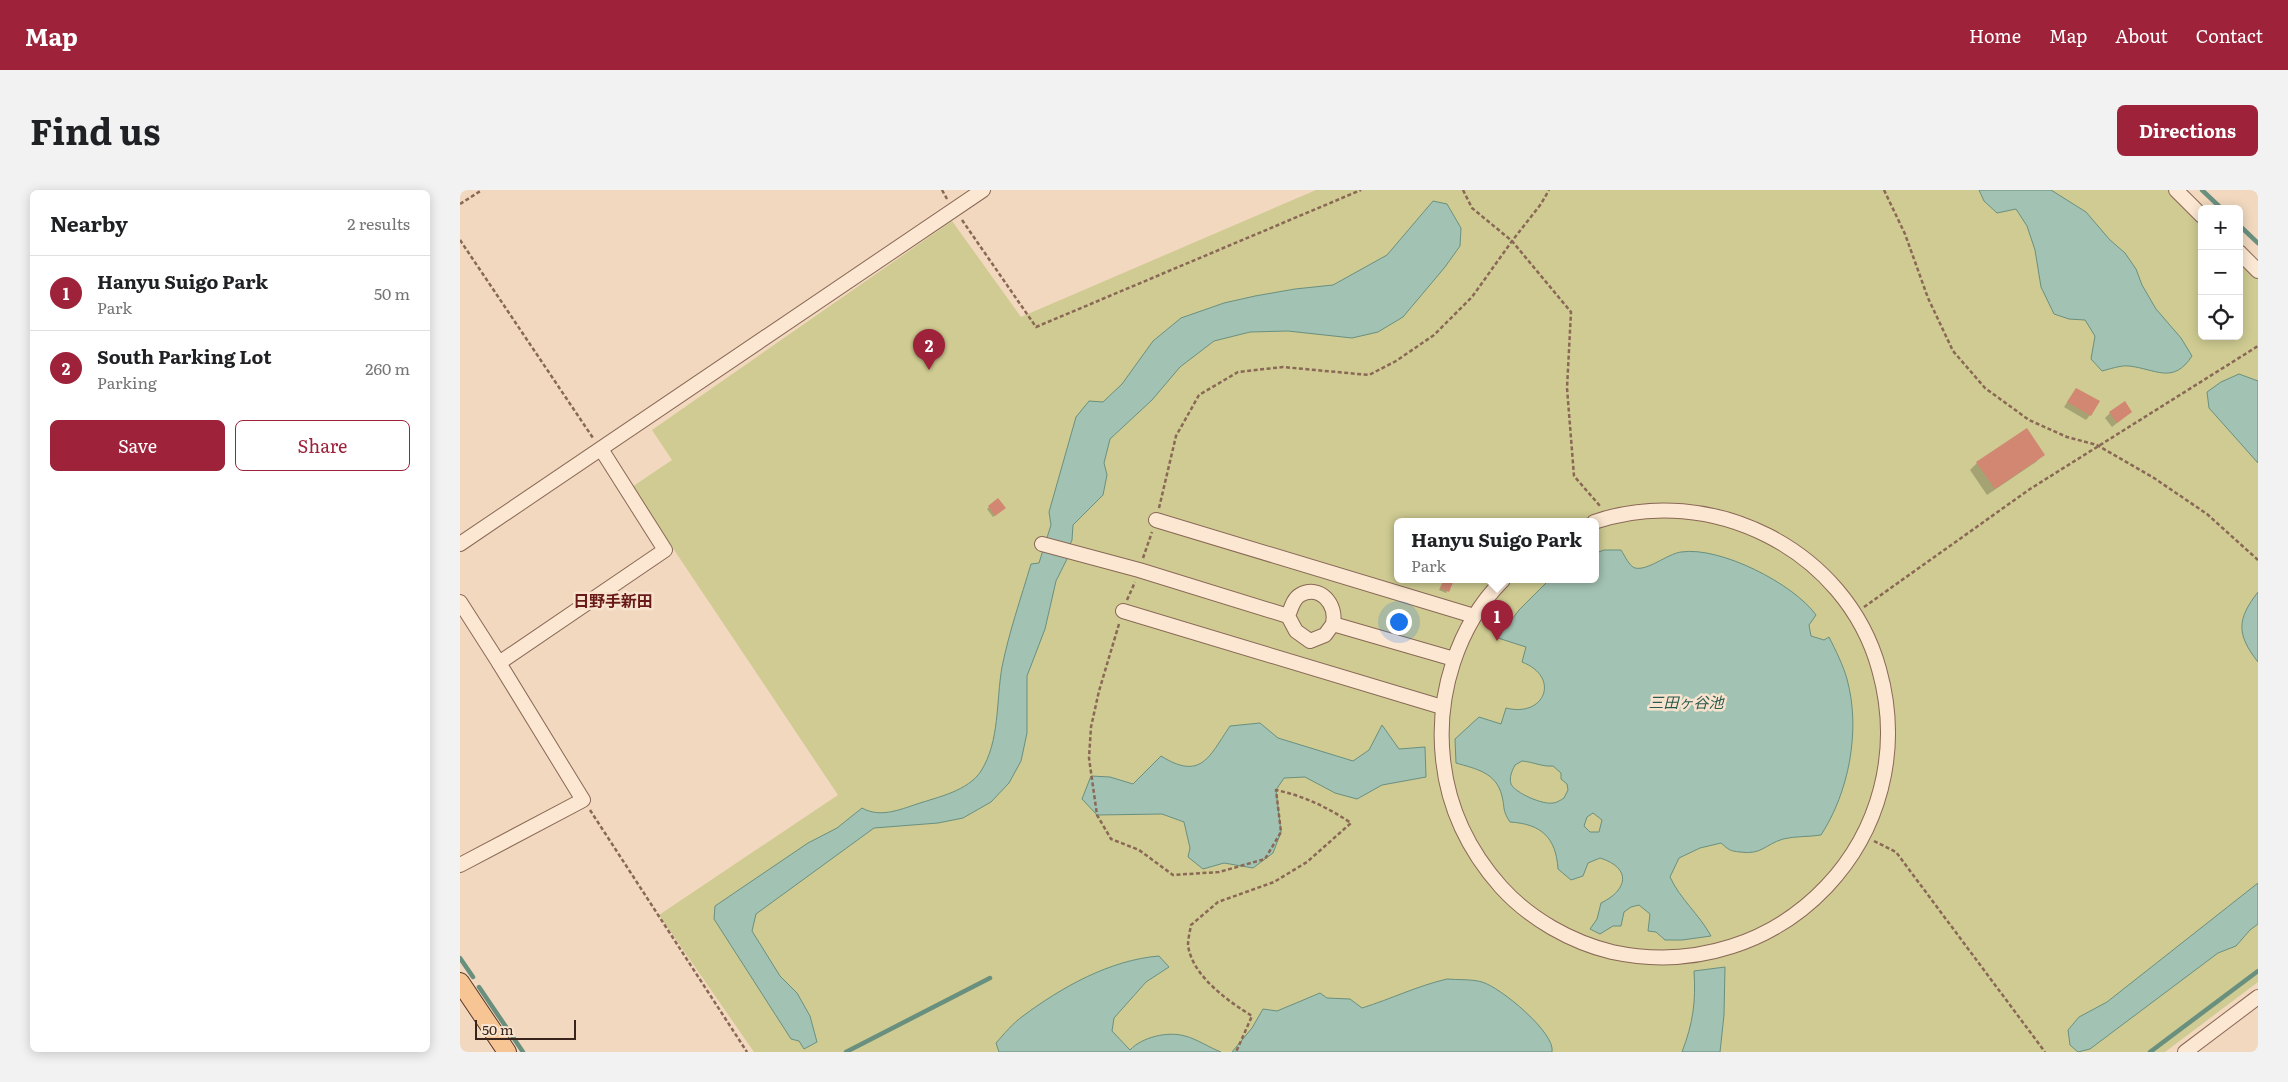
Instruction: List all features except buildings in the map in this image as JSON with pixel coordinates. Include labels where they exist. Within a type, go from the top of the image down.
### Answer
[{"type":"main road","points":[[460,982],[507,1052]]},
{"type":"street","points":[[460,544],[984,190]]},
{"type":"street","points":[[2176,190],[2198,212]]},
{"type":"street","points":[[2243,256],[2258,271]]},
{"type":"street","points":[[498,663],[665,550],[601,449]]},
{"type":"street","points":[[1501,583],[1474,616],[1454,659],[1442,707],[1441,742],[1444,776],[1453,810],[1468,841],[1486,870],[1509,896],[1536,918],[1566,936],[1598,948],[1632,956],[1676,957],[1701,955],[1735,946],[1767,933],[1797,914],[1823,892],[1846,865],[1864,836],[1876,809],[1884,781],[1889,723],[1886,694],[1879,666],[1868,639],[1836,588],[1814,566],[1776,539],[1733,520],[1703,513],[1671,510],[1640,511],[1599,520]]},
{"type":"street","points":[[1156,520],[1474,616]]},
{"type":"street","points":[[1042,544],[1149,573],[1288,616],[1296,631],[1310,641],[1326,635],[1333,624],[1335,614],[1333,606],[1318,594],[1310,593],[1299,595],[1294,601],[1288,616]]},
{"type":"street","points":[[460,602],[583,800],[460,865]]},
{"type":"street","points":[[1123,611],[1442,707]]},
{"type":"street","points":[[1333,624],[1454,659]]},
{"type":"street","points":[[2185,1052],[2258,997]]},
{"type":"path","points":[[460,204],[482,190]]},
{"type":"path","points":[[942,190],[1036,327],[1361,190]]},
{"type":"path","points":[[1463,190],[1472,208],[1512,241],[1571,312],[1567,388],[1574,476],[1609,517]]},
{"type":"path","points":[[1884,190],[1905,234],[1928,298],[1953,351],[1985,388],[2028,420],[2067,438],[2097,445],[2154,478],[2207,514],[2258,560]]},
{"type":"path","points":[[460,240],[601,449]]},
{"type":"path","points":[[1854,614],[2030,489],[2097,445],[2258,346]]},
{"type":"path","points":[[583,800],[746,1052]]},
{"type":"path","points":[[1864,836],[1896,852],[2045,1052]]},
{"type":"path","points":[[1236,1052],[1252,1016]]},
{"type":"shaded area","points":[[1316,190],[2182,190],[2198,205],[2198,340],[2243,340],[2243,248],[2258,262],[2258,982],[2165,1052],[754,1052],[659,915],[838,795],[632,487],[672,460],[652,430],[952,221],[1021,317]]},
{"type":"water","points":[[1979,190],[2051,190],[2086,212],[2110,240],[2125,253],[2136,269],[2142,285],[2156,309],[2181,338],[2192,356],[2185,365],[2171,373],[2126,366],[2102,371],[2091,359],[2095,336],[2085,320],[2069,319],[2054,314],[2041,287],[2035,250],[2027,226],[2016,209],[1997,213],[1984,201]]},
{"type":"water","points":[[1433,201],[1447,204],[1461,228],[1460,246],[1403,317],[1378,332],[1352,338],[1288,331],[1250,332],[1214,341],[1180,367],[1152,400],[1110,439],[1104,463],[1107,475],[1103,495],[1073,525],[1072,540],[1067,551],[1067,559],[1056,581],[1045,629],[1027,676],[1027,733],[1021,761],[1009,783],[991,802],[963,818],[938,823],[874,828],[756,914],[752,931],[780,976],[797,993],[810,1016],[817,1042],[804,1049],[799,1041],[791,1039],[714,919],[715,906],[808,843],[837,828],[862,808],[883,813],[903,809],[961,788],[981,771],[987,759],[994,734],[1000,680],[1008,641],[1031,564],[1039,563],[1051,525],[1049,512],[1076,417],[1089,401],[1103,402],[1122,384],[1153,341],[1181,318],[1224,303],[1255,296],[1333,285],[1387,255]]},
{"type":"water","points":[[2239,374],[2258,381],[2258,463],[2209,408],[2207,392],[2221,382]]},
{"type":"water","name":"三田ヶ谷池","points":[[1604,550],[1621,550],[1627,561],[1635,568],[1652,565],[1676,553],[1697,552],[1735,561],[1774,580],[1791,591],[1816,615],[1809,625],[1811,636],[1824,640],[1829,637],[1847,679],[1853,719],[1850,760],[1839,800],[1821,835],[1783,839],[1758,851],[1747,853],[1732,851],[1721,843],[1700,848],[1679,858],[1670,877],[1711,936],[1665,940],[1656,932],[1648,931],[1650,914],[1639,905],[1631,907],[1624,912],[1621,926],[1613,926],[1600,934],[1590,929],[1597,919],[1601,903],[1610,898],[1621,886],[1623,879],[1617,867],[1600,858],[1588,863],[1583,876],[1571,880],[1558,869],[1554,848],[1545,834],[1530,826],[1510,822],[1505,812],[1499,788],[1495,782],[1484,773],[1456,763],[1455,739],[1479,717],[1501,724],[1506,708],[1519,710],[1530,707],[1538,702],[1543,694],[1544,686],[1541,677],[1534,669],[1522,662],[1526,647],[1498,638],[1519,610],[1546,583],[1599,583],[1599,552]],"holes":[[[1522,761],[1553,766],[1561,773],[1561,779],[1567,784],[1568,790],[1564,798],[1554,803],[1543,802],[1523,794],[1511,784],[1511,774],[1515,765]],[[1593,813],[1602,820],[1599,832],[1590,832],[1584,826],[1587,817]]]},
{"type":"water","points":[[2258,592],[2258,662],[2246,643],[2242,627],[2246,610]]},
{"type":"water","points":[[1260,723],[1278,738],[1353,761],[1369,750],[1382,725],[1399,749],[1425,747],[1426,777],[1382,785],[1357,799],[1335,793],[1305,777],[1284,778],[1276,790],[1281,832],[1273,853],[1253,868],[1224,863],[1203,869],[1188,857],[1190,848],[1184,822],[1162,814],[1097,815],[1082,799],[1091,776],[1110,777],[1133,784],[1161,756],[1175,763],[1195,766],[1209,756],[1230,726]]},
{"type":"water","points":[[2258,883],[2258,924],[2236,946],[2218,953],[2090,1049],[2078,1052],[2070,1045],[2068,1030],[2079,1017],[2107,1002]]},
{"type":"water","points":[[1159,956],[1169,967],[1146,982],[1114,1018],[1112,1031],[1130,1050],[1135,1045],[1148,1039],[1171,1034],[1190,1037],[1221,1052],[999,1052],[996,1043],[1016,1022],[1038,1005],[1070,985],[1123,963]]},
{"type":"water","points":[[1725,967],[1724,1015],[1720,1052],[1682,1052],[1693,1012],[1695,993],[1694,971]]},
{"type":"water","points":[[1447,979],[1482,982],[1501,992],[1536,1023],[1551,1044],[1552,1052],[1232,1052],[1252,1028],[1263,1009],[1277,1011],[1320,993],[1327,998],[1350,999],[1362,1008]]},
{"type":"waterway","points":[[2202,190],[2218,205]]},
{"type":"waterway","points":[[2243,229],[2258,243]]},
{"type":"waterway","points":[[460,958],[473,977]]},
{"type":"waterway","points":[[2150,1052],[2258,971]]},
{"type":"waterway","points":[[846,1052],[990,978]]},
{"type":"waterway","points":[[479,987],[523,1052]]},
{"type":"place","name":"South Parking Lot","points":[[929,370]]},
{"type":"place","name":"Hanyu Suigo Park","points":[[1497,641]]},
{"type":"district","name":"日野手新田","points":[[613,601]]}]
